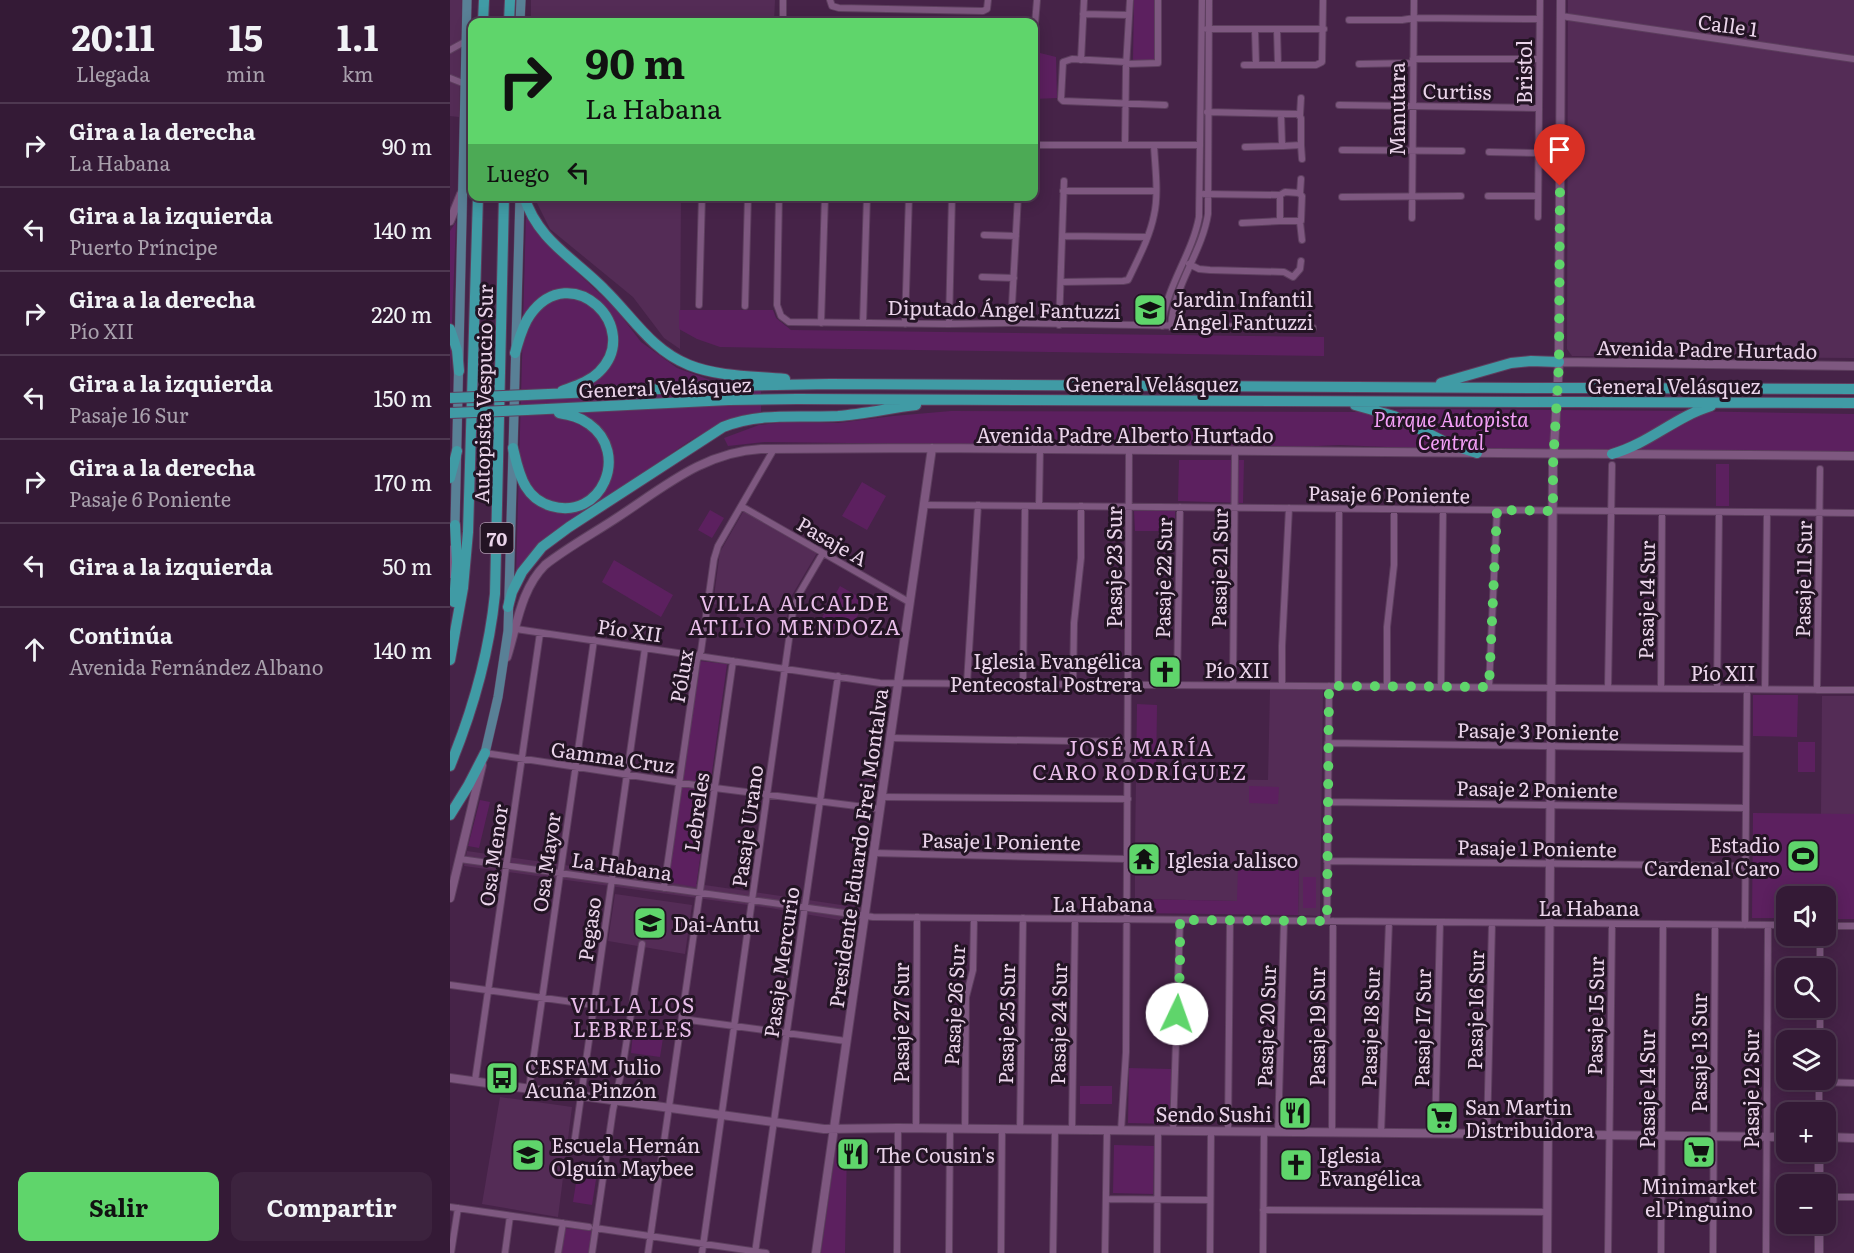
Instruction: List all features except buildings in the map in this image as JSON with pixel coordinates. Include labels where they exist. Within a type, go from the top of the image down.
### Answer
[{"type":"highway","points":[[483,18],[484,0]]},
{"type":"highway","points":[[509,18],[510,0]]},
{"type":"highway","name":"Autopista Vespucio Sur","points":[[450,659],[463,588],[469,523],[478,201]]},
{"type":"highway","name":"Autopista Vespucio Sur","points":[[450,766],[479,684],[495,594],[504,201]]},
{"type":"highway","points":[[524,201],[536,224],[548,239],[604,289],[644,335],[673,357],[716,373],[830,384]]},
{"type":"highway","points":[[515,353],[528,318],[540,304],[550,297],[575,294],[586,297],[600,307],[607,316],[612,333],[612,351],[607,362],[589,380],[550,394]]},
{"type":"highway","points":[[450,329],[457,350],[459,370]]},
{"type":"highway","points":[[1414,387],[1461,378],[1511,363],[1531,361],[1559,363]]},
{"type":"highway","name":"General Velásquez","points":[[450,398],[830,384],[1854,389]]},
{"type":"highway","name":"General Velásquez","points":[[450,413],[729,400],[1854,403]]},
{"type":"highway","points":[[508,607],[512,592],[522,572],[542,547],[568,527],[723,427],[761,416],[846,415],[958,400]]},
{"type":"highway","points":[[1332,400],[1394,416],[1449,444],[1477,453]]},
{"type":"highway","points":[[1612,460],[1692,413],[1730,403]]},
{"type":"highway","points":[[513,448],[524,484],[533,497],[543,503],[556,507],[577,506],[592,499],[600,490],[606,478],[609,460],[598,431],[577,417],[541,409]]},
{"type":"highway","points":[[450,478],[457,451]]},
{"type":"highway","points":[[450,659],[457,571],[455,525]]},
{"type":"highway","points":[[450,815],[485,753]]},
{"type":"main road","points":[[450,574],[455,525],[467,0]]},
{"type":"main road","points":[[520,18],[521,0]]},
{"type":"main road","points":[[1547,1253],[1553,511],[1559,363],[1561,0]]},
{"type":"main road","points":[[450,221],[464,182]]},
{"type":"main road","points":[[450,898],[503,672],[508,631],[515,353],[522,201]]},
{"type":"main road","name":"Avenida Padre Hurtado","points":[[1559,363],[1854,366]]},
{"type":"main road","name":"Avenida Padre Alberto Hurtado","points":[[503,672],[526,591],[536,575],[551,561],[701,464],[738,451],[932,448],[1477,453],[1555,454],[1612,460],[1854,456]]},
{"type":"main road","name":"Presidente Eduardo Frei Montalva","points":[[816,1253],[932,448]]},
{"type":"main road","points":[[450,1078],[834,1130],[898,1128],[1776,1137]]},
{"type":"main road","points":[[1836,1137],[1854,1138]]},
{"type":"main road","points":[[1819,1234],[1819,1253]]},
{"type":"street","points":[[783,0],[783,18]]},
{"type":"street","points":[[830,0],[832,6],[839,8],[983,11],[987,9],[988,0]]},
{"type":"street","points":[[1036,18],[1037,0]]},
{"type":"street","points":[[1082,60],[1084,0]]},
{"type":"street","points":[[1125,145],[1126,63],[1130,0]]},
{"type":"street","points":[[1158,0],[1158,63],[1072,59],[1063,62],[1060,96],[1063,101],[1165,105]]},
{"type":"street","points":[[1162,326],[1167,299],[1199,217],[1202,0]]},
{"type":"street","points":[[1171,327],[1175,301],[1206,225],[1208,214],[1209,0]]},
{"type":"street","points":[[1244,65],[1319,64],[1323,58],[1323,0]]},
{"type":"street","name":"Manutara","points":[[1412,218],[1414,0]]},
{"type":"street","name":"Bristol","points":[[1538,217],[1540,0]]},
{"type":"street","points":[[1083,14],[1129,15]]},
{"type":"street","name":"Calle 1","points":[[1561,16],[1854,59]]},
{"type":"street","points":[[1349,20],[1539,19]]},
{"type":"street","points":[[1202,29],[1324,29]]},
{"type":"street","points":[[1255,30],[1256,65]]},
{"type":"street","points":[[1277,30],[1278,65]]},
{"type":"street","points":[[450,50],[466,41]]},
{"type":"street","points":[[1359,64],[1539,59]]},
{"type":"street","points":[[450,78],[465,84]]},
{"type":"street","points":[[1300,98],[1302,159]]},
{"type":"street","name":"Curtiss","points":[[1339,105],[1539,108]]},
{"type":"street","points":[[1200,112],[1300,115]]},
{"type":"street","points":[[1281,114],[1283,146]]},
{"type":"street","points":[[1038,145],[1200,145]]},
{"type":"street","points":[[1061,282],[1128,280],[1154,216],[1156,191],[1154,145]]},
{"type":"street","points":[[1245,147],[1301,145]]},
{"type":"street","points":[[1342,150],[1462,151]]},
{"type":"street","points":[[1489,152],[1539,153]]},
{"type":"street","points":[[1301,179],[1302,240]]},
{"type":"street","points":[[1059,325],[1064,181]]},
{"type":"street","points":[[1064,191],[1156,191]]},
{"type":"street","points":[[1200,194],[1280,195],[1285,192],[1300,194]]},
{"type":"street","points":[[1280,195],[1280,221]]},
{"type":"street","points":[[1342,197],[1461,196]]},
{"type":"street","points":[[1488,196],[1538,196]]},
{"type":"street","points":[[699,305],[702,201]]},
{"type":"street","points":[[744,306],[747,201]]},
{"type":"street","name":"Diputado Ángel Fantuzzi","points":[[779,201],[777,305],[781,316],[789,322],[1313,328]]},
{"type":"street","points":[[821,322],[825,201]]},
{"type":"street","points":[[863,323],[867,201]]},
{"type":"street","points":[[905,324],[909,201]]},
{"type":"street","points":[[949,324],[952,201]]},
{"type":"street","points":[[1011,323],[1018,201]]},
{"type":"street","points":[[1242,223],[1300,222]]},
{"type":"street","points":[[984,235],[1016,237]]},
{"type":"street","points":[[1063,236],[1147,237]]},
{"type":"street","points":[[1183,262],[1210,270],[1284,272],[1293,277],[1300,269],[1301,261]]},
{"type":"street","points":[[982,277],[1014,278]]},
{"type":"street","name":"Pólux","points":[[664,888],[714,559],[718,546],[774,449]]},
{"type":"street","points":[[1039,506],[1040,450]]},
{"type":"street","name":"Pasaje 23 Sur","points":[[1126,919],[1130,451]]},
{"type":"street","name":"Pasaje 21 Sur","points":[[1233,685],[1235,451]]},
{"type":"street","points":[[1608,688],[1612,460]]},
{"type":"street","name":"Pasaje 11 Sur","points":[[1817,690],[1820,469]]},
{"type":"street","name":"Pasaje 6 Poniente","points":[[923,505],[1854,513]]},
{"type":"street","name":"Pasaje A","points":[[741,506],[909,602]]},
{"type":"street","points":[[967,683],[978,506]]},
{"type":"street","points":[[1023,684],[1025,506]]},
{"type":"street","points":[[1073,684],[1082,506]]},
{"type":"street","name":"Pasaje 22 Sur","points":[[1177,685],[1180,507]]},
{"type":"street","points":[[1282,686],[1289,508]]},
{"type":"street","points":[[1338,686],[1339,509]]},
{"type":"street","points":[[1387,686],[1387,627],[1394,565],[1394,509]]},
{"type":"street","points":[[1441,687],[1443,510]]},
{"type":"street","points":[[1489,687],[1497,510]]},
{"type":"street","name":"Pasaje 14 Sur","points":[[1660,688],[1662,512]]},
{"type":"street","points":[[1717,689],[1719,512]]},
{"type":"street","points":[[1765,689],[1767,513]]},
{"type":"street","name":"Pasaje Urano","points":[[702,1253],[795,603],[823,553]]},
{"type":"street","name":"Pío XII","points":[[516,629],[880,683],[1854,690]]},
{"type":"street","name":"Osa Menor","points":[[475,1081],[540,633]]},
{"type":"street","name":"Osa Mayor","points":[[529,1089],[594,640]]},
{"type":"street","name":"Pegaso","points":[[574,1144],[645,648]]},
{"type":"street","name":"Lebreles","points":[[648,1253],[733,661]]},
{"type":"street","name":"Pasaje Mercurio","points":[[755,1252],[838,676]]},
{"type":"street","name":"Pasaje 19 Sur","points":[[1329,686],[1327,861],[1330,921],[1332,1133]]},
{"type":"street","points":[[1745,925],[1747,689]]},
{"type":"street","points":[[890,738],[1128,742]]},
{"type":"street","name":"Pasaje 3 Poniente","points":[[1328,743],[1746,749]]},
{"type":"street","name":"Gamma Cruz","points":[[485,753],[715,788],[880,809]]},
{"type":"street","points":[[881,796],[1128,799]]},
{"type":"street","name":"Pasaje 2 Poniente","points":[[1328,802],[1746,808]]},
{"type":"street","name":"Pasaje 1 Poniente","points":[[873,854],[1127,859]]},
{"type":"street","name":"La Habana","points":[[460,859],[864,916],[1776,925]]},
{"type":"street","name":"Pasaje 1 Poniente","points":[[1327,861],[1746,866]]},
{"type":"street","name":"Pasaje 27 Sur","points":[[916,1129],[917,917]]},
{"type":"street","name":"Pasaje 26 Sur","points":[[965,1129],[966,997],[974,970],[974,918]]},
{"type":"street","name":"Pasaje 25 Sur","points":[[1020,1130],[1023,918]]},
{"type":"street","name":"Pasaje 24 Sur","points":[[1072,1130],[1075,919]]},
{"type":"street","points":[[1121,1131],[1126,1052],[1126,919]]},
{"type":"street","points":[[1173,1131],[1180,920]]},
{"type":"street","points":[[1228,1132],[1230,920]]},
{"type":"street","name":"Pasaje 20 Sur","points":[[1278,1132],[1284,921]]},
{"type":"street","name":"Pasaje 18 Sur","points":[[1381,1133],[1389,922]]},
{"type":"street","name":"Pasaje 17 Sur","points":[[1435,1134],[1440,922]]},
{"type":"street","name":"Pasaje 16 Sur","points":[[1487,1134],[1492,923]]},
{"type":"street","name":"Pasaje 15 Sur","points":[[1608,1253],[1612,924]]},
{"type":"street","name":"Pasaje 14 Sur","points":[[1661,1253],[1663,924]]},
{"type":"street","name":"Pasaje 13 Sur","points":[[1713,1253],[1715,925]]},
{"type":"street","name":"Pasaje 12 Sur","points":[[1766,1253],[1768,925]]},
{"type":"street","points":[[1836,926],[1854,926]]},
{"type":"street","points":[[592,1253],[592,1228],[612,1110],[624,1064],[642,944]]},
{"type":"street","points":[[450,985],[594,1005]]},
{"type":"street","points":[[682,1019],[846,1041]]},
{"type":"street","points":[[1836,1082],[1854,1083]]},
{"type":"street","points":[[897,1253],[898,1128]]},
{"type":"street","points":[[949,1253],[950,1129]]},
{"type":"street","points":[[1001,1253],[1002,1130]]},
{"type":"street","points":[[1053,1253],[1055,1130]]},
{"type":"street","points":[[1105,1253],[1107,1131]]},
{"type":"street","points":[[1157,1253],[1158,1131]]},
{"type":"street","points":[[1210,1253],[1211,1132]]},
{"type":"street","points":[[1263,1253],[1264,1132]]},
{"type":"street","points":[[1836,1197],[1854,1197]]},
{"type":"street","points":[[1106,1199],[1210,1200]]},
{"type":"street","points":[[450,1207],[766,1253]]},
{"type":"street","points":[[451,1253],[458,1208]]},
{"type":"street","points":[[1263,1210],[1547,1212]]},
{"type":"street","points":[[505,1253],[510,1216]]},
{"type":"street","points":[[558,1253],[563,1223]]},
{"type":"shaded area","points":[[450,0],[462,0],[459,117],[450,116]]},
{"type":"shaded area","points":[[531,0],[775,0],[774,18],[531,18]]},
{"type":"shaded area","points":[[1568,0],[1854,0],[1854,358],[1572,356],[1567,349]]},
{"type":"shaded area","points":[[536,201],[681,201],[680,349],[664,338],[633,297],[550,229]]},
{"type":"shaded area","points":[[745,511],[817,553],[791,597],[784,634],[735,627],[738,608],[713,604],[720,552]]},
{"type":"shaded area","points":[[1270,689],[1323,690],[1320,916],[1298,915],[1299,871],[1237,901],[1135,899],[1135,870],[1152,870],[1152,849],[1135,849],[1136,778],[1268,780]]},
{"type":"shaded area","points":[[1822,696],[1854,696],[1854,814],[1821,814]]},
{"type":"shaded area","points":[[467,851],[861,908],[857,923],[770,908],[464,866]]},
{"type":"shaded area","name":"Dai-Antu","points":[[615,894],[692,905],[685,954],[608,941]]},
{"type":"shaded area","name":"Escuela Hernán Olguín Maybee","points":[[500,1097],[572,1107],[558,1217],[482,1204]]},
{"type":"green space","points":[[1134,0],[1156,0],[1154,61],[1133,60]]},
{"type":"green space","points":[[1038,52],[1056,57],[1057,98],[1038,99]]},
{"type":"green space","points":[[526,216],[550,247],[615,308],[641,342],[677,368],[710,380],[761,384],[761,412],[719,424],[688,442],[551,535],[516,575]]},
{"type":"green space","points":[[456,222],[450,374],[450,231]]},
{"type":"green space","points":[[679,310],[773,310],[776,318],[791,330],[1324,337],[1324,356],[720,347],[697,339],[679,329]]},
{"type":"green space","name":"Parque Autopista Central","points":[[1406,409],[1854,414],[1854,452],[1455,450],[1340,445],[1275,448],[765,442],[728,446],[724,438],[759,425],[784,422],[838,423],[951,411],[1370,412]]},
{"type":"green space","points":[[1179,460],[1244,460],[1243,503],[1178,501]]},
{"type":"green space","points":[[1716,464],[1729,464],[1729,506],[1716,506]]},
{"type":"green space","points":[[862,482],[886,496],[867,530],[842,516]]},
{"type":"green space","points":[[710,510],[724,518],[712,538],[698,530]]},
{"type":"green space","points":[[1134,511],[1175,511],[1175,531],[1135,531]]},
{"type":"green space","points":[[614,560],[673,595],[661,617],[602,582]]},
{"type":"green space","points":[[840,586],[866,601],[846,636],[820,621]]},
{"type":"green space","points":[[700,661],[727,664],[696,887],[668,882]]},
{"type":"green space","points":[[1753,695],[1798,695],[1797,737],[1753,736]]},
{"type":"green space","points":[[1137,704],[1157,705],[1156,778],[1136,778]]},
{"type":"green space","points":[[1798,742],[1815,742],[1815,772],[1798,772]]},
{"type":"green space","points":[[1249,786],[1279,787],[1278,804],[1249,803]]},
{"type":"green space","points":[[480,800],[490,802],[479,848],[468,846]]},
{"type":"green space","name":"Estadio Cardenal Caro","points":[[1753,813],[1854,814],[1854,919],[1836,919],[1836,886],[1776,886],[1776,918],[1752,918]]},
{"type":"green space","points":[[1238,869],[1299,870],[1298,915],[1135,913],[1135,899],[1237,901]]},
{"type":"green space","points":[[1303,877],[1316,877],[1316,908],[1303,908]]},
{"type":"green space","points":[[633,1033],[663,1038],[660,1057],[631,1053]]},
{"type":"green space","points":[[1129,1068],[1171,1069],[1171,1124],[1128,1123]]},
{"type":"green space","points":[[1080,1086],[1112,1086],[1112,1104],[1080,1104]]},
{"type":"green space","points":[[1114,1145],[1154,1146],[1153,1194],[1113,1193]]},
{"type":"green space","points":[[847,1147],[845,1253],[821,1253],[836,1148]]},
{"type":"green space","points":[[578,1170],[597,1173],[592,1205],[573,1202]]},
{"type":"green space","points":[[564,1228],[592,1231],[589,1253],[561,1253]]},
{"type":"place","name":"Jardin Infantil Ángel Fantuzzi","points":[[1150,310]]},
{"type":"place","name":"Iglesia Evangélica Pentecostal Postrera","points":[[1165,672]]},
{"type":"place","name":"Estadio Cardenal Caro","points":[[1803,856]]},
{"type":"place","name":"Iglesia Jalisco","points":[[1144,859]]},
{"type":"place","name":"Dai-Antu","points":[[650,923]]},
{"type":"place","name":"CESFAM Julio Acuña Pinzón","points":[[502,1078]]},
{"type":"place","name":"Sendo Sushi","points":[[1295,1113]]},
{"type":"place","name":"San Martin Distribuidora","points":[[1442,1118]]},
{"type":"place","name":"Minimarket el Pinguino","points":[[1699,1152]]},
{"type":"place","name":"The Cousin's","points":[[853,1154]]},
{"type":"place","name":"Escuela Hernán Olguín Maybee","points":[[528,1155]]},
{"type":"place","name":"Iglesia Evangélica","points":[[1296,1165]]},
{"type":"district","name":"VILLA ALCALDE ATILIO MENDOZA","points":[[795,613]]},
{"type":"district","name":"JOSÉ MARÍA CARO RODRÍGUEZ","points":[[1140,758]]},
{"type":"district","name":"VILLA LOS LEBRELES","points":[[633,1015]]},
{"type":"route","points":[[1177,1014],[1180,920],[1327,921],[1329,686],[1489,687],[1497,510],[1553,511],[1553,465],[1559,363],[1560,186]]}]
